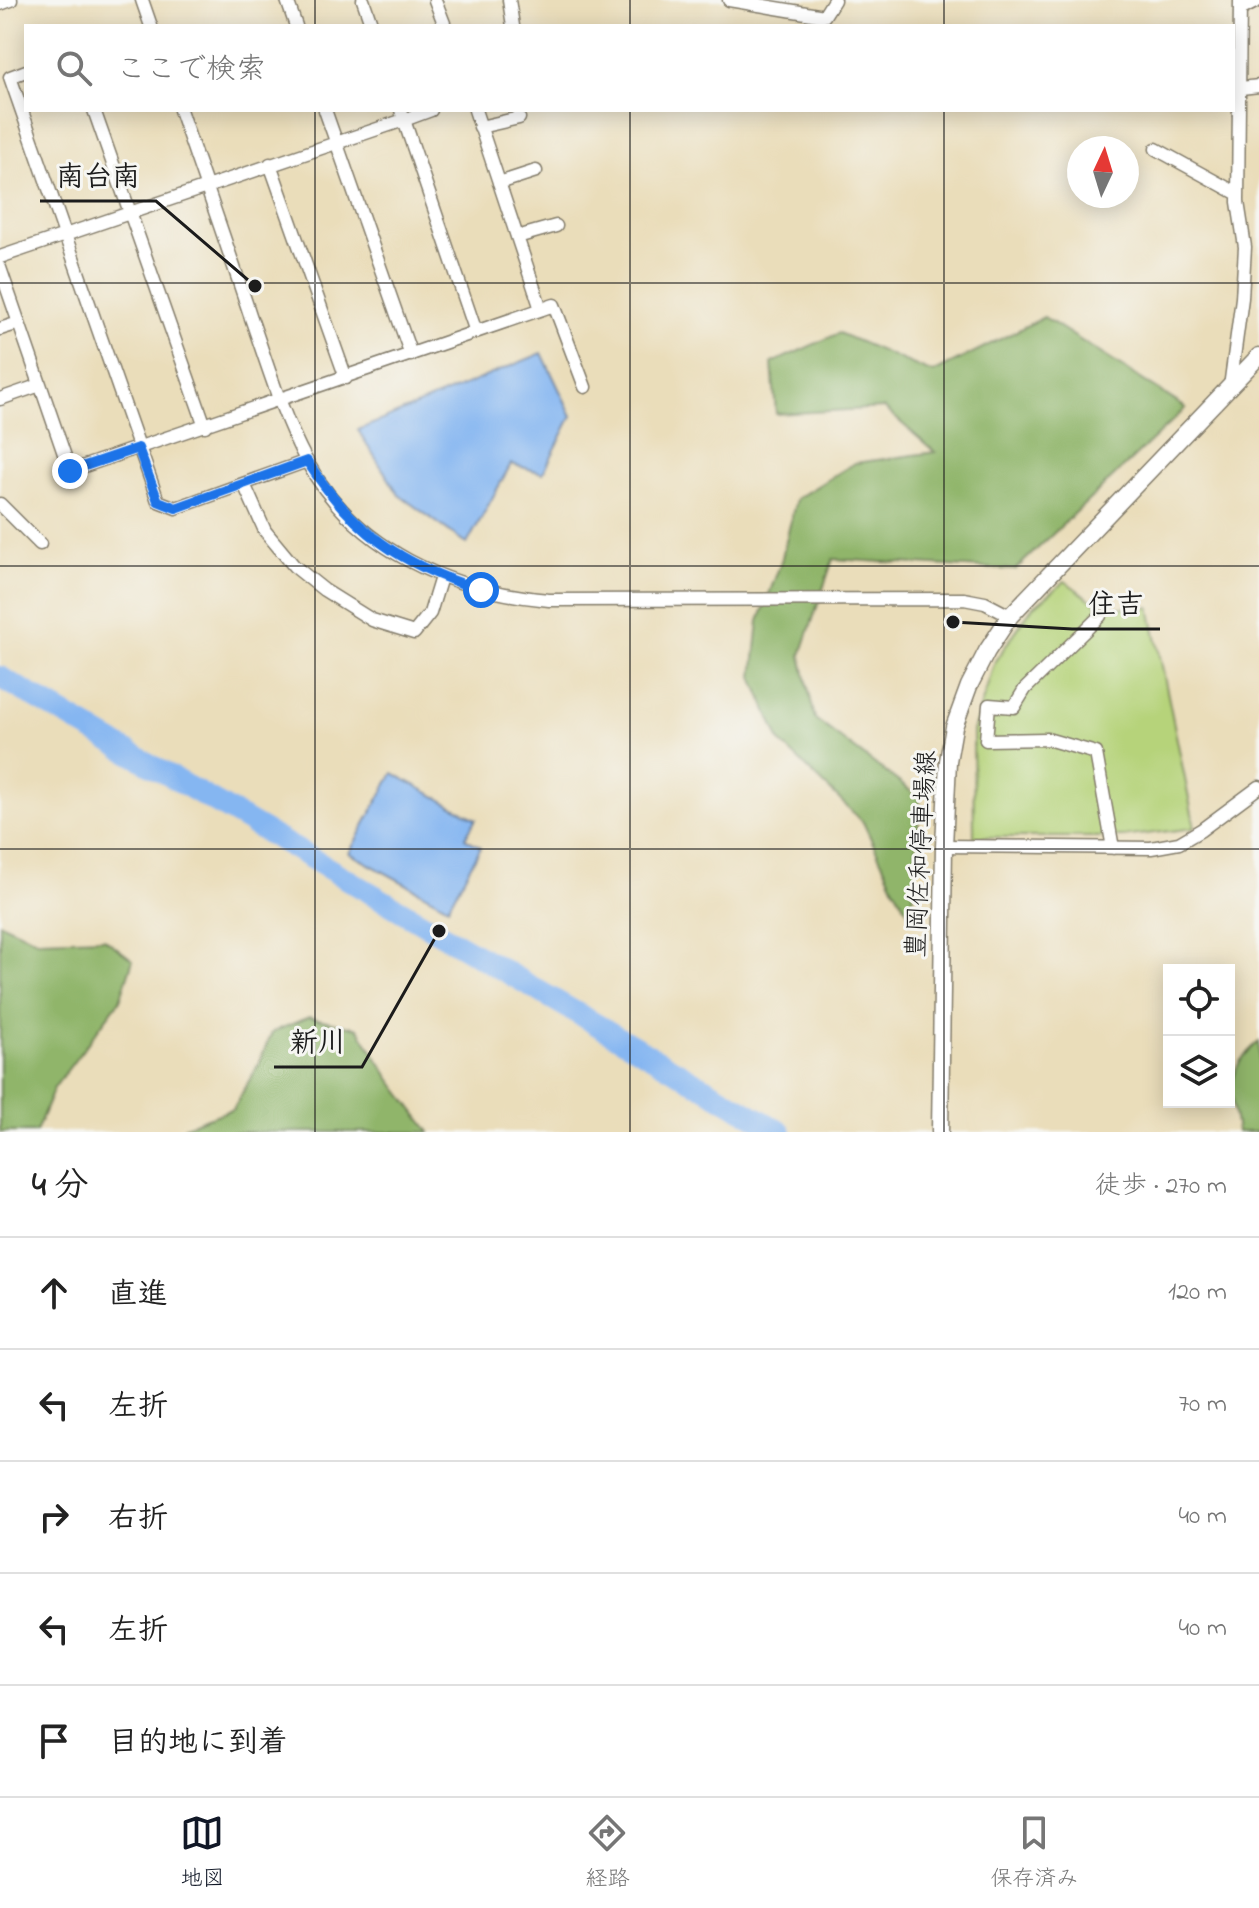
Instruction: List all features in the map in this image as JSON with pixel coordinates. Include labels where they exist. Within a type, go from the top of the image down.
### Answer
[{"type":"main road","name":"豊岡佐和停車場線","points":[[940,1132],[945,799],[954,727],[969,686],[1010,616],[1259,356]]},
{"type":"street","points":[[0,4],[11,0]]},
{"type":"street","points":[[142,0],[150,24]]},
{"type":"street","points":[[287,0],[295,24]]},
{"type":"street","points":[[363,0],[371,24]]},
{"type":"street","points":[[435,0],[444,24]]},
{"type":"street","points":[[509,0],[513,24]]},
{"type":"street","points":[[729,0],[824,16],[834,0]]},
{"type":"street","points":[[1230,387],[1242,298],[1245,247],[1238,194],[1240,5],[1259,0]]},
{"type":"street","points":[[24,72],[10,77],[158,501],[176,508],[307,461]]},
{"type":"street","points":[[1241,88],[1259,86]]},
{"type":"street","points":[[95,112],[205,426]]},
{"type":"street","points":[[181,112],[280,401],[307,461],[328,493],[351,519],[410,562],[441,577],[481,590],[549,600],[964,599],[985,603],[1010,616]]},
{"type":"street","points":[[326,112],[411,355]]},
{"type":"street","points":[[476,112],[541,309]]},
{"type":"street","points":[[0,257],[336,142],[402,115],[476,332]]},
{"type":"street","points":[[480,127],[519,118]]},
{"type":"street","points":[[1156,149],[1238,194]]},
{"type":"street","points":[[270,164],[346,378]]},
{"type":"street","points":[[499,183],[536,171]]},
{"type":"street","points":[[517,237],[556,226]]},
{"type":"street","points":[[0,268],[70,471],[554,305],[585,387]]},
{"type":"street","points":[[0,329],[19,323]]},
{"type":"street","points":[[0,399],[40,385]]},
{"type":"street","points":[[244,484],[265,531],[294,566],[324,590],[372,620],[414,633],[430,613],[441,577]]},
{"type":"street","points":[[0,504],[40,544]]},
{"type":"street","points":[[1100,616],[1025,689],[1014,707],[989,705],[986,740],[1047,739],[1096,753],[1113,848]]},
{"type":"street","points":[[944,846],[1151,848],[1179,843],[1259,787]]},
{"type":"green space","points":[[1044,317],[1186,408],[1015,570],[833,559],[801,655],[815,719],[920,798],[912,918],[895,890],[863,822],[780,742],[753,677],[759,621],[781,562],[796,499],[855,463],[935,452],[884,408],[776,414],[772,363],[839,333],[933,373]]},
{"type":"green space","points":[[1065,581],[1102,608],[1150,607],[1195,828],[1122,837],[974,837],[973,731],[995,661],[1032,608]]},
{"type":"green space","points":[[0,923],[37,940],[104,938],[133,960],[120,1000],[54,1088],[36,1132],[0,1132]]},
{"type":"green space","points":[[309,1017],[358,1028],[391,1080],[430,1132],[181,1132],[185,1126],[233,1109],[258,1065],[272,1032]]},
{"type":"green space","points":[[1259,1042],[1259,1132],[1237,1132],[1235,1072],[1247,1052]]},
{"type":"water","points":[[542,353],[572,416],[543,473],[511,464],[467,544],[399,495],[358,430]]},
{"type":"water","points":[[393,773],[476,819],[465,838],[481,847],[448,907],[349,853]]},
{"type":"waterway","points":[[0,677],[781,1132]]},
{"type":"place","name":"南台南","points":[[255,286]]},
{"type":"place","name":"住吉","points":[[953,622]]},
{"type":"place","name":"新川","points":[[439,931]]},
{"type":"route","points":[[70,471],[138,448],[158,501],[176,508],[307,461],[328,493],[351,519],[376,540],[410,562],[444,578],[481,590]]}]
